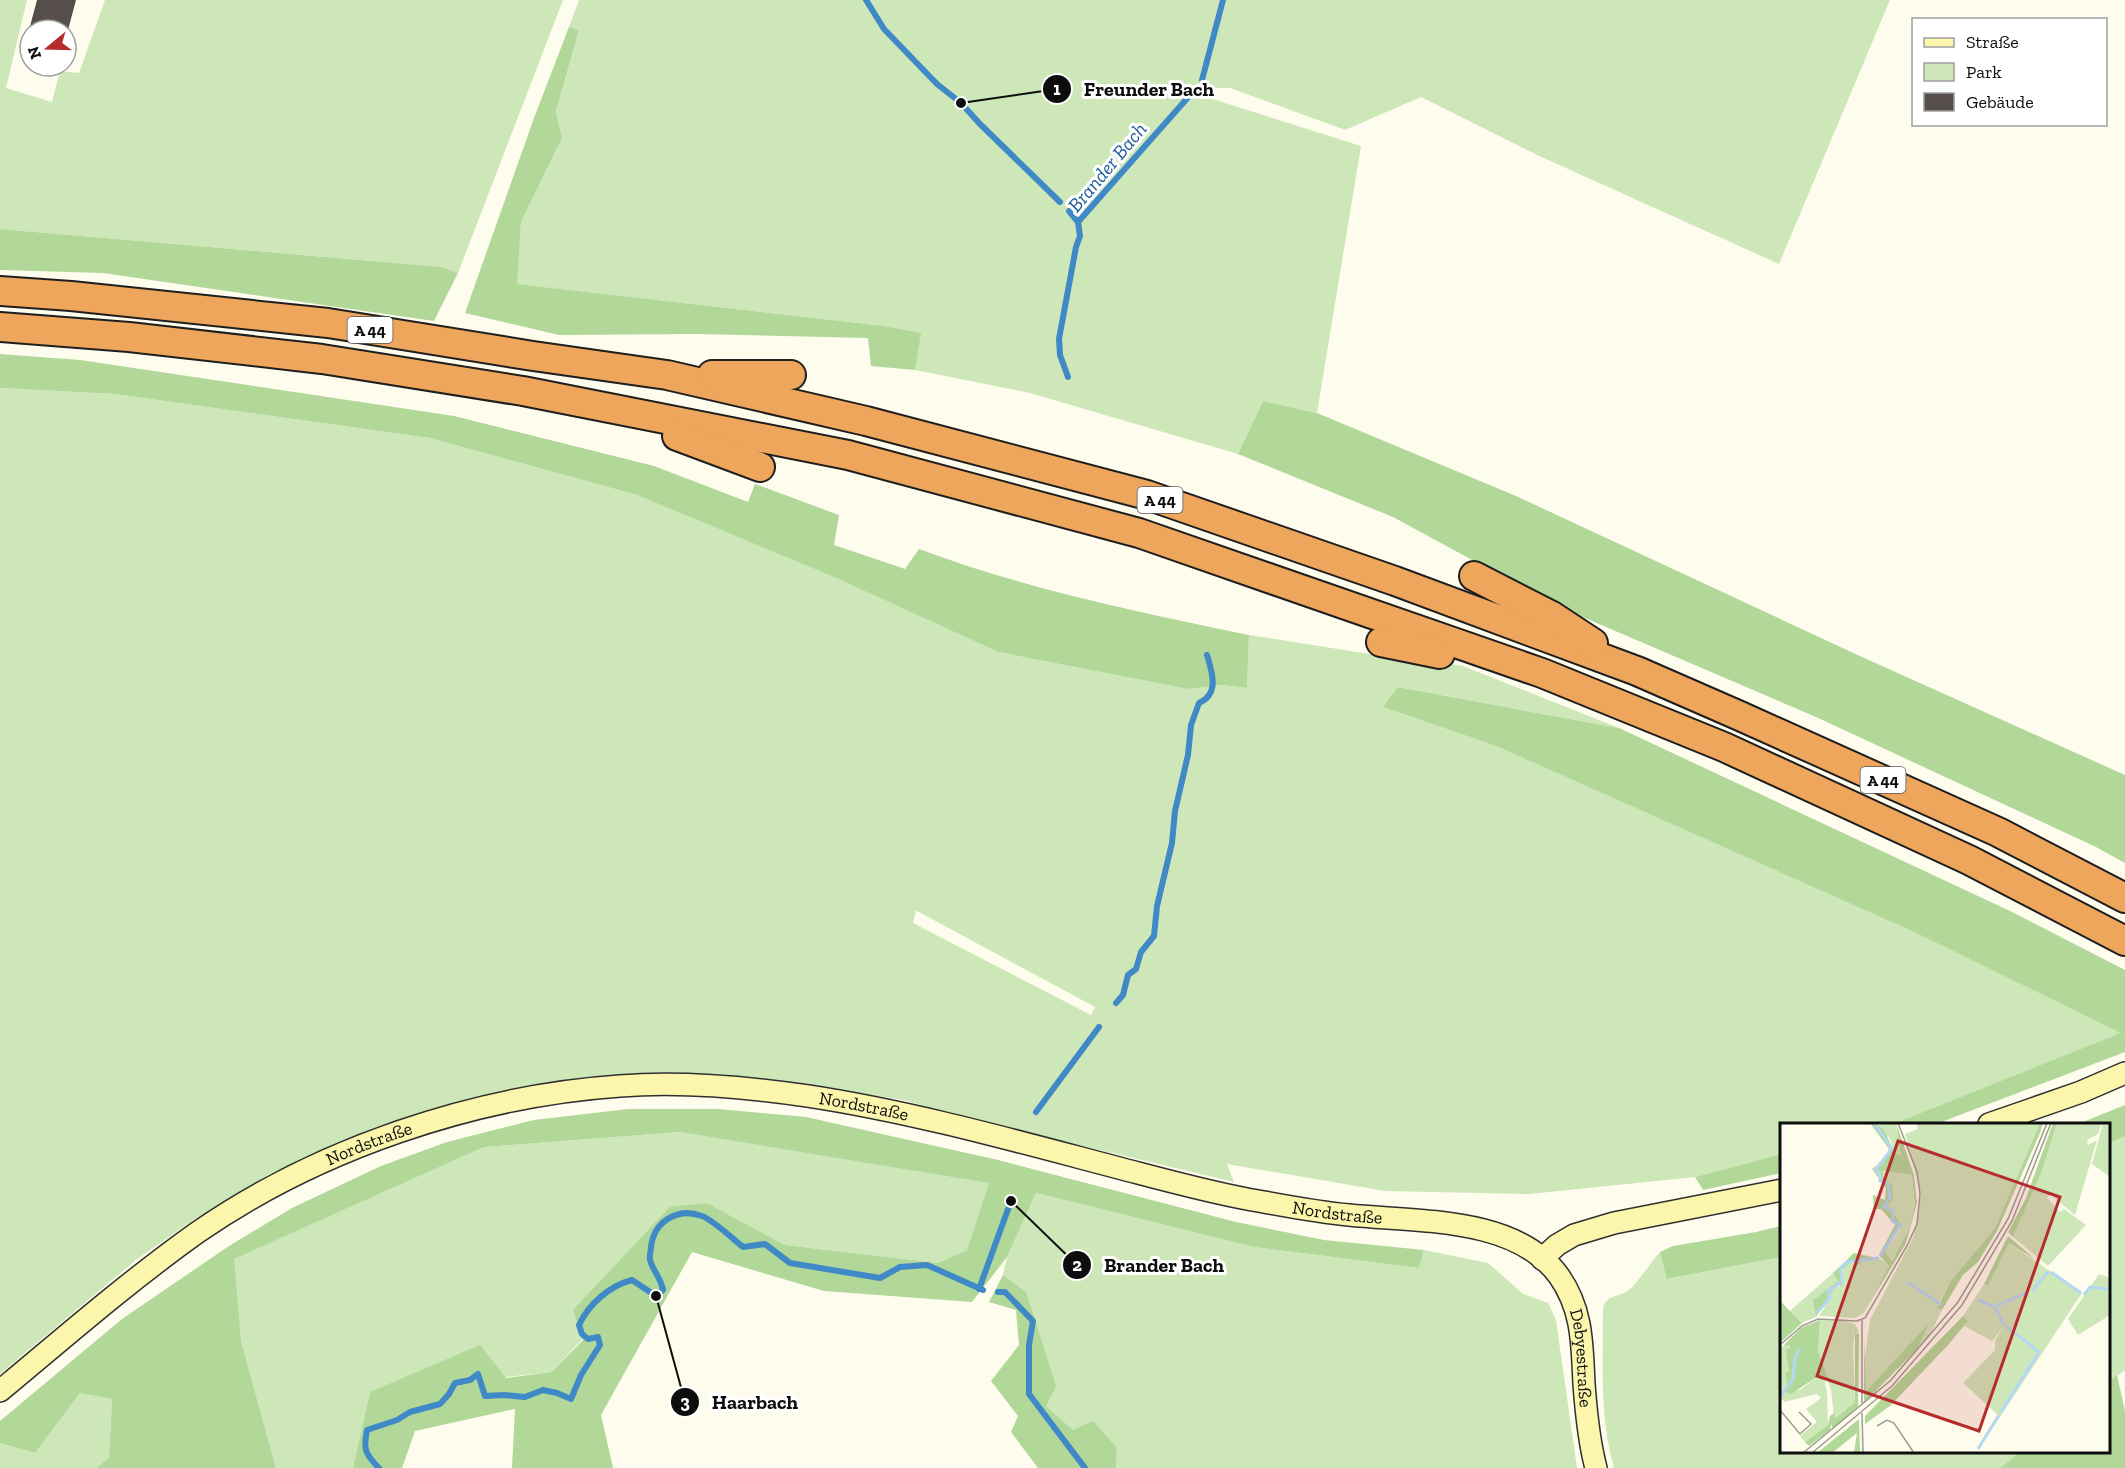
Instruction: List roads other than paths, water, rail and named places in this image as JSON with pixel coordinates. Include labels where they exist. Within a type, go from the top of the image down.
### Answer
[{"type":"highway","name":"A 44","points":[[0,291],[71,296],[328,323],[667,375],[866,421],[1147,495],[1395,581],[1638,671],[1998,832],[2125,898]]},
{"type":"highway","name":"A 44","points":[[0,327],[129,337],[322,359],[599,405],[848,455],[1139,533],[1542,673],[1746,757],[1970,860],[2125,941]]},
{"type":"highway","points":[[667,375],[791,375]]},
{"type":"highway","points":[[599,405],[760,467]]},
{"type":"highway","points":[[1474,576],[1552,616],[1638,671]]},
{"type":"highway","points":[[1381,642],[1442,654],[1482,667],[1542,673]]},
{"type":"main road","points":[[1995,1123],[2081,1092],[2125,1073]]},
{"type":"main road","name":"Nordstraße","points":[[0,1391],[145,1271],[202,1230],[276,1185],[370,1142],[437,1119],[527,1097],[621,1085],[720,1086],[808,1096],[901,1114],[1240,1198],[1328,1213],[1466,1225],[1498,1233],[1524,1246],[1542,1259]]},
{"type":"main road","points":[[1542,1259],[1574,1234],[1614,1223],[1780,1190]]},
{"type":"main road","name":"Debyestraße","points":[[1542,1259],[1558,1274],[1571,1297],[1581,1326],[1585,1390],[1596,1468]]},
{"type":"waterway","points":[[866,0],[884,29],[937,84],[961,103],[1060,202]]},
{"type":"waterway","name":"Brander Bach","points":[[1202,80],[1223,0]]},
{"type":"waterway","name":"Brander Bach","points":[[1068,377],[1060,355],[1059,339],[1080,236],[1078,222],[1191,94]]},
{"type":"waterway","points":[[1069,211],[1078,222]]},
{"type":"waterway","name":"Brander Bach","points":[[1116,1003],[1123,995],[1128,975],[1136,969],[1141,952],[1154,936],[1157,906],[1172,843],[1175,811],[1188,755],[1191,725],[1199,703],[1206,699],[1212,688],[1212,675],[1207,655]]},
{"type":"waterway","name":"Brander Bach","points":[[1036,1112],[1099,1027]]},
{"type":"waterway","name":"Brander Bach","points":[[979,1289],[1011,1201]]},
{"type":"waterway","points":[[379,1468],[366,1451],[367,1430],[397,1420],[410,1412],[440,1404],[455,1383],[470,1380],[478,1374],[485,1396],[525,1397],[543,1390],[571,1399],[581,1375],[600,1345],[598,1337],[588,1339],[582,1334],[579,1325],[583,1317],[608,1291],[632,1280],[656,1296],[663,1290],[650,1260],[651,1247],[653,1238],[662,1223],[676,1215],[684,1213],[707,1218],[743,1247],[765,1244],[790,1263],[880,1278],[900,1267],[927,1265],[983,1290]]},
{"type":"waterway","points":[[998,1292],[1005,1292],[1033,1321],[1029,1345],[1029,1394],[1085,1468]]},
{"type":"place","name":"Freunder Bach","points":[[961,103]]},
{"type":"place","name":"Brander Bach","points":[[1011,1201]]},
{"type":"place","name":"Haarbach","points":[[656,1296]]}]
